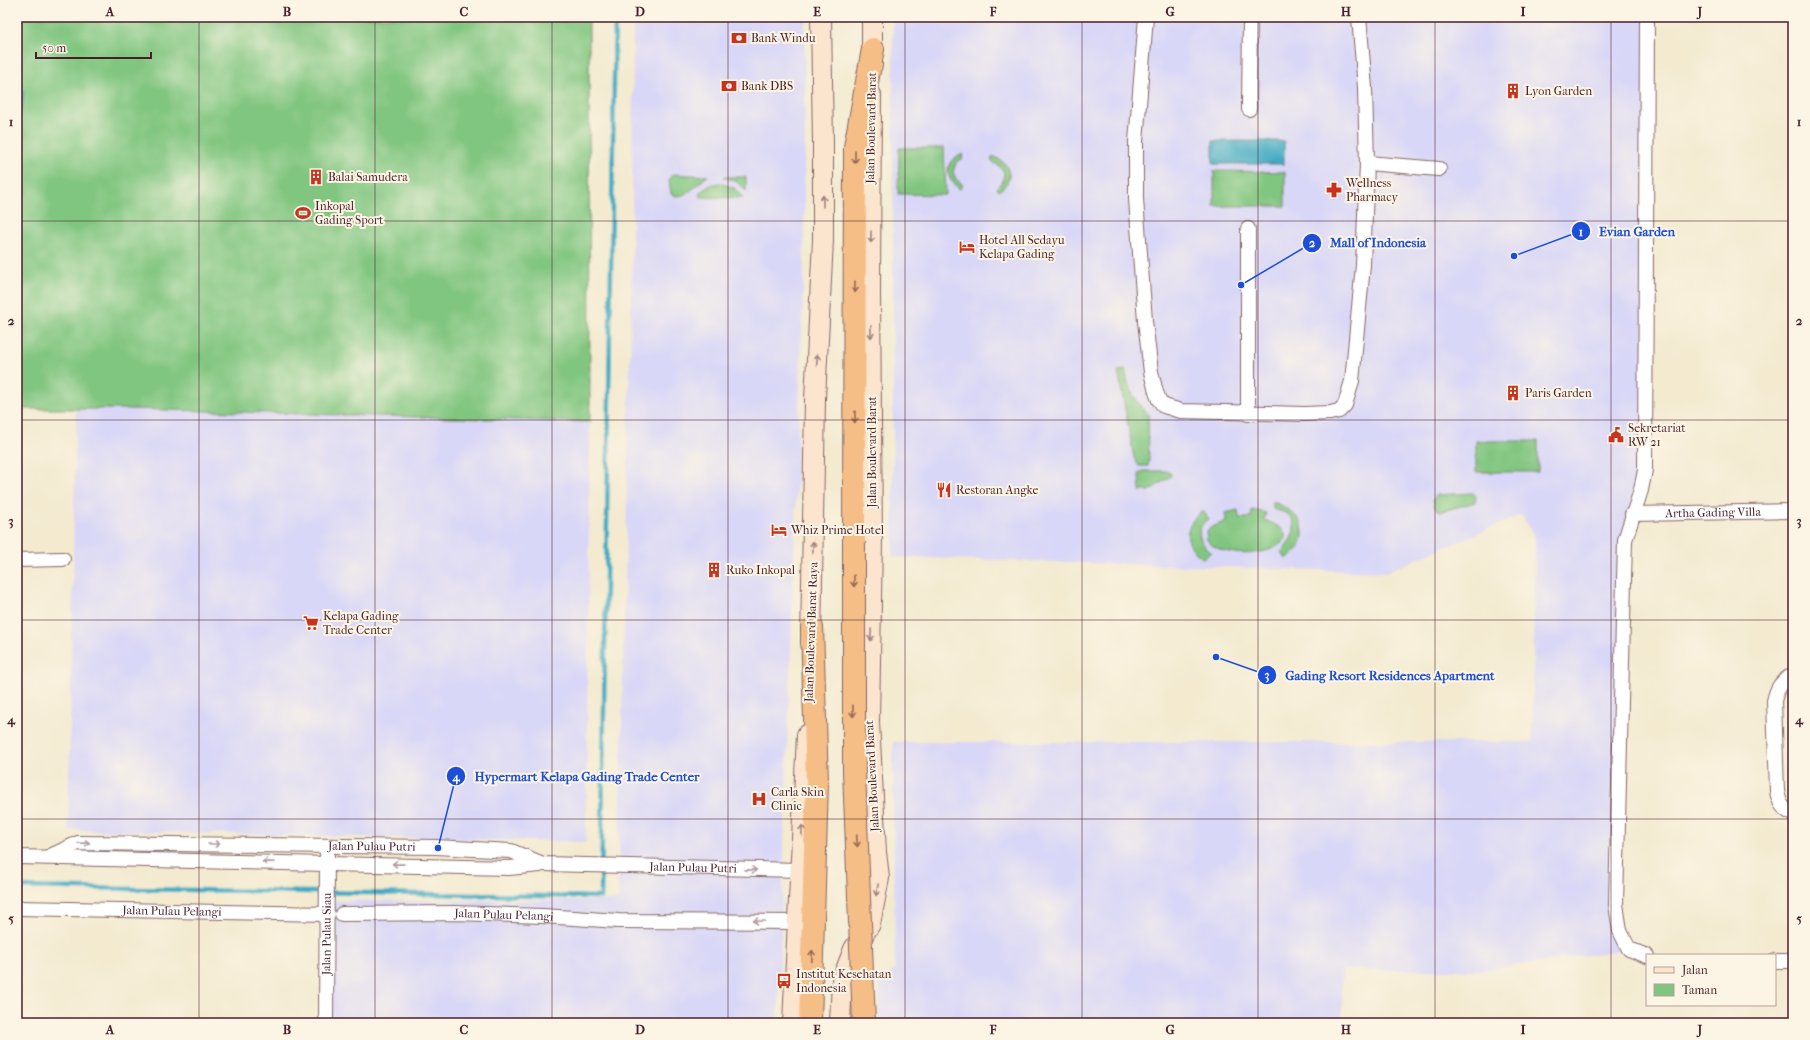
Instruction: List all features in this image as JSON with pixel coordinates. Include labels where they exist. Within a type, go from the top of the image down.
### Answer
[{"type":"highway","points":[[864,1023],[854,771],[855,148],[873,49]]},
{"type":"highway","points":[[810,1023],[817,782],[812,628]]},
{"type":"main road","points":[[821,17],[823,106]]},
{"type":"main road","points":[[823,106],[833,69],[834,17]]},
{"type":"main road","name":"Jalan Boulevard Barat","points":[[840,1023],[842,980],[854,949],[870,924],[879,878],[876,852],[869,722],[872,540],[870,222],[873,49],[872,17]]},
{"type":"main road","name":"Jalan Boulevard Barat Raya","points":[[793,1023],[812,628],[815,399],[823,240],[823,106]]},
{"type":"street","points":[[1146,17],[1136,142],[1136,199],[1145,321],[1151,372],[1156,392],[1164,406],[1181,411],[1248,414],[1330,413],[1338,411],[1345,405],[1352,381],[1363,265],[1367,164],[1365,88],[1359,17]]},
{"type":"street","points":[[1249,109],[1250,17]]},
{"type":"street","points":[[1646,956],[1629,949],[1620,931],[1616,904],[1625,540],[1632,514],[1641,490],[1645,470],[1647,17]]},
{"type":"street","points":[[1367,164],[1439,169]]},
{"type":"street","points":[[1248,229],[1248,414]]},
{"type":"street","name":"Artha Gading Villa","points":[[1632,514],[1793,511]]},
{"type":"street","points":[[17,560],[63,559]]},
{"type":"street","points":[[1793,675],[1784,680],[1777,690],[1774,700],[1778,802],[1786,811],[1793,814]]},
{"type":"street","name":"Jalan Pulau Putri","points":[[17,857],[48,857],[78,843],[328,845],[436,847],[511,851],[543,864],[800,870]]},
{"type":"street","points":[[150,844],[150,861]]},
{"type":"street","name":"Jalan Pulau Siau","points":[[326,1023],[328,845]]},
{"type":"street","points":[[436,847],[437,865]]},
{"type":"street","points":[[48,857],[327,866],[437,865],[510,868],[543,864]]},
{"type":"street","name":"Jalan Pulau Pelangi","points":[[17,908],[328,909]]},
{"type":"street","name":"Jalan Pulau Pelangi","points":[[342,914],[455,913],[582,918],[618,921],[798,922]]},
{"type":"street","points":[[1776,961],[1793,961]]},
{"type":"shaded area","name":"Ruko Inkopal","points":[[633,17],[805,17],[804,263],[778,1023],[327,1023],[330,901],[618,900],[632,262]]},
{"type":"shaded area","points":[[893,17],[1648,17],[1645,470],[1625,540],[1616,907],[1629,949],[1482,970],[1342,970],[1342,1023],[878,1023],[879,980],[895,970],[893,742],[1532,742],[1535,538],[1521,515],[1386,572],[893,557]]},
{"type":"shaded area","points":[[76,409],[131,409],[590,422],[586,842],[68,830]]},
{"type":"green space","name":"Inkopal Gading Sport","points":[[17,17],[589,17],[590,422],[131,409],[17,409]]},
{"type":"green space","points":[[899,148],[944,148],[946,195],[898,194]]},
{"type":"green space","points":[[962,154],[963,158],[956,163],[953,172],[956,179],[963,185],[960,189],[951,180],[948,171],[951,161]]},
{"type":"green space","points":[[993,156],[1004,163],[1009,172],[1007,182],[999,191],[997,188],[1003,181],[1004,172],[999,166],[991,161]]},
{"type":"green space","points":[[1214,171],[1285,172],[1285,206],[1214,206]]},
{"type":"green space","points":[[673,174],[708,176],[686,194],[676,196],[671,194],[669,179]]},
{"type":"green space","points":[[724,177],[746,177],[746,191],[737,182]]},
{"type":"green space","points":[[720,183],[734,188],[743,198],[701,197],[699,194],[708,186]]},
{"type":"green space","points":[[1125,370],[1128,384],[1133,394],[1148,414],[1148,466],[1139,466],[1134,458],[1118,371]]},
{"type":"green space","points":[[1476,441],[1538,441],[1538,472],[1476,472]]},
{"type":"green space","points":[[1144,471],[1168,471],[1171,473],[1171,476],[1149,491],[1140,491],[1139,473]]},
{"type":"green space","points":[[1473,493],[1476,496],[1475,502],[1440,512],[1435,508],[1433,500],[1436,495]]},
{"type":"green space","points":[[1273,502],[1292,512],[1302,527],[1303,535],[1301,543],[1295,552],[1286,559],[1281,552],[1292,536],[1294,530],[1293,520],[1290,516],[1273,509]]},
{"type":"green space","points":[[1238,510],[1239,518],[1251,518],[1252,510],[1266,513],[1264,520],[1280,528],[1285,536],[1282,543],[1272,549],[1243,554],[1226,551],[1208,542],[1208,529],[1226,521],[1225,513]]},
{"type":"green space","points":[[1203,511],[1209,519],[1204,523],[1199,531],[1203,544],[1211,552],[1204,559],[1192,548],[1188,535],[1191,523]]},
{"type":"water","points":[[17,79],[22,89],[23,106],[17,123]]},
{"type":"water","points":[[1213,141],[1284,141],[1284,164],[1213,164]]},
{"type":"waterway","points":[[17,887],[601,897],[615,17]]},
{"type":"place","name":"Bank Windu","points":[[739,38]]},
{"type":"place","name":"Bank DBS","points":[[729,86]]},
{"type":"place","name":"Lyon Garden","points":[[1513,91]]},
{"type":"place","name":"Balai Samudera","points":[[316,177]]},
{"type":"place","name":"Wellness Pharmacy","points":[[1334,190]]},
{"type":"place","name":"Inkopal Gading Sport","points":[[303,213]]},
{"type":"place","name":"Hotel All Sedayu Kelapa Gading","points":[[967,247]]},
{"type":"place","name":"Evian Garden","points":[[1514,256]]},
{"type":"place","name":"Mall of Indonesia","points":[[1241,285]]},
{"type":"place","name":"Paris Garden","points":[[1513,393]]},
{"type":"place","name":"Sekretariat RW 21","points":[[1616,435]]},
{"type":"place","name":"Restoran Angke","points":[[944,490]]},
{"type":"place","name":"Whiz Prime Hotel","points":[[779,530]]},
{"type":"place","name":"Ruko Inkopal","points":[[714,570]]},
{"type":"place","name":"Kelapa Gading Trade Center","points":[[311,623]]},
{"type":"place","name":"Gading Resort Residences Apartment","points":[[1216,657]]},
{"type":"place","name":"Carla Skin Clinic","points":[[759,799]]},
{"type":"place","name":"Hypermart Kelapa Gading Trade Center","points":[[438,848]]},
{"type":"place","name":"Institut Kesehatan Indonesia","points":[[784,981]]}]
